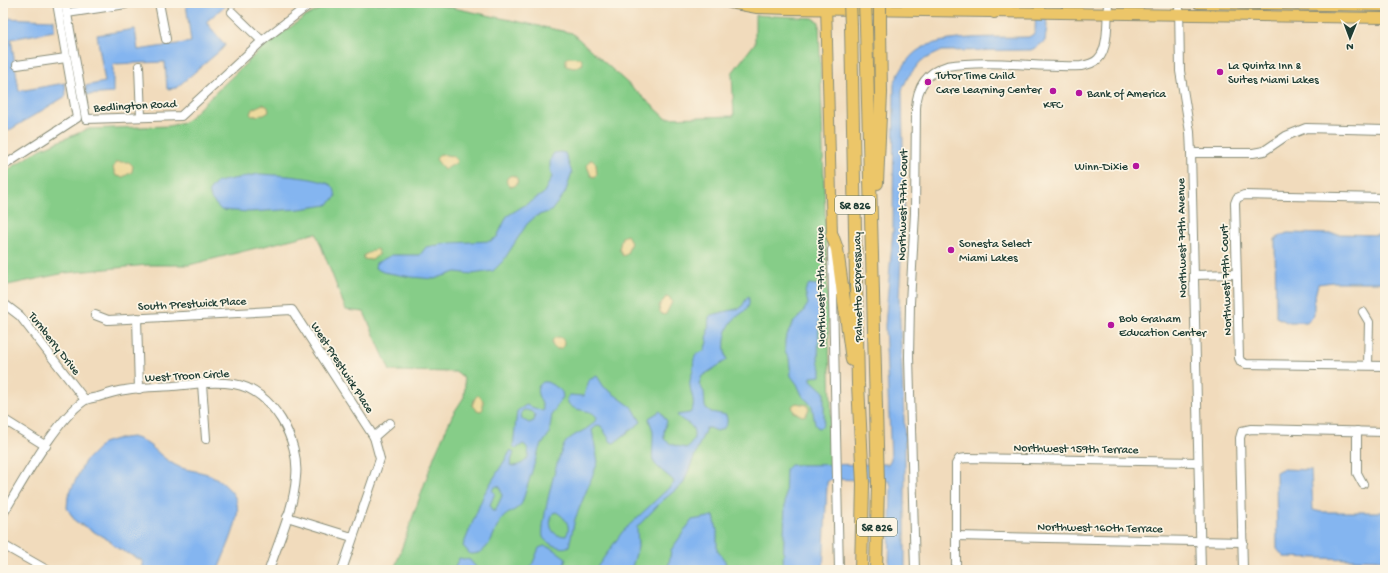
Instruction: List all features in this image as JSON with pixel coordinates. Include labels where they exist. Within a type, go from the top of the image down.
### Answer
[{"type":"highway","points":[[843,3],[847,26]]},
{"type":"highway","name":"Palmetto Expressway","points":[[850,3],[847,26],[854,138],[858,384],[863,484],[861,570]]},
{"type":"highway","name":"Palmetto Expressway","points":[[865,3],[878,484],[876,570]]},
{"type":"highway","points":[[870,222],[877,183],[881,93],[880,3]]},
{"type":"highway","points":[[832,235],[837,249],[852,360],[858,384]]},
{"type":"main road","points":[[730,3],[753,8],[776,6],[1000,7],[1051,13],[1108,8],[1179,15],[1385,18]]},
{"type":"main road","points":[[1198,3],[1385,6]]},
{"type":"main road","name":"Northwest 77th Avenue","points":[[826,6],[832,235]]},
{"type":"street","name":"Bedlington Road","points":[[3,166],[77,118],[58,3]]},
{"type":"street","name":"Bedlington Road","points":[[65,3],[85,118],[181,116],[262,41],[311,3]]},
{"type":"street","points":[[159,3],[166,39]]},
{"type":"street","name":"Northwest 79th Avenue","points":[[1180,3],[1180,71],[1190,132],[1191,153],[1201,570]]},
{"type":"street","points":[[67,13],[126,4]]},
{"type":"street","points":[[1272,17],[1273,4]]},
{"type":"street","name":"Northwest 77th Court","points":[[915,570],[910,302],[915,213],[916,108],[918,91],[929,75],[936,69],[947,66],[986,64],[1087,65],[1097,59],[1103,51],[1108,8]]},
{"type":"street","points":[[232,12],[262,41]]},
{"type":"street","points":[[18,66],[66,58]]},
{"type":"street","points":[[139,66],[141,117]]},
{"type":"street","points":[[1191,153],[1253,153],[1264,151],[1286,136],[1306,128],[1385,130]]},
{"type":"street","name":"Northwest 79th Court","points":[[1368,366],[1246,364],[1241,362],[1239,358],[1235,203],[1237,198],[1244,195],[1385,198]]},
{"type":"street","name":"Northwest 77th Avenue","points":[[832,235],[839,570]]},
{"type":"street","points":[[1194,275],[1236,274]]},
{"type":"street","name":"Turnberry Drive","points":[[3,303],[20,316],[85,400]]},
{"type":"street","name":"South Prestwick Place","points":[[95,315],[108,320],[292,310]]},
{"type":"street","name":"West Prestwick Place","points":[[292,310],[374,437],[380,459],[352,537],[342,570]]},
{"type":"street","points":[[1363,312],[1369,322],[1368,366],[1385,366]]},
{"type":"street","points":[[138,318],[139,389]]},
{"type":"street","points":[[202,384],[206,439]]},
{"type":"street","name":"West Troon Circle","points":[[85,400],[124,390],[202,384],[234,384],[258,394],[277,415],[286,428],[296,457],[296,477],[286,517],[269,570]]},
{"type":"street","points":[[3,514],[61,425],[85,400]]},
{"type":"street","points":[[3,419],[46,446]]},
{"type":"street","points":[[374,437],[390,423]]},
{"type":"street","points":[[1243,570],[1240,438],[1242,431],[1251,429],[1385,432]]},
{"type":"street","points":[[1357,432],[1357,473],[1363,484]]},
{"type":"street","name":"Northwest 159th Terrace","points":[[956,536],[956,464],[959,459],[1198,462]]},
{"type":"street","points":[[286,517],[352,537]]},
{"type":"street","points":[[956,536],[956,570]]},
{"type":"street","name":"Northwest 160th Terrace","points":[[956,536],[1243,542]]},
{"type":"street","points":[[3,545],[47,570]]},
{"type":"green space","points":[[331,3],[430,3],[572,33],[666,118],[734,116],[732,73],[755,43],[755,15],[813,18],[819,22],[833,466],[788,570],[394,570],[435,454],[453,414],[464,397],[465,384],[463,377],[457,372],[390,371],[364,312],[346,310],[316,233],[189,265],[147,265],[65,273],[3,286],[3,173],[41,149],[88,129],[169,126],[185,122],[263,47],[303,18]]},
{"type":"sand","points":[[569,57],[581,58],[583,64],[574,68],[566,66],[566,59]]},
{"type":"sand","points":[[263,104],[268,107],[269,112],[264,115],[252,116],[250,114],[252,109]]},
{"type":"sand","points":[[440,154],[452,156],[457,160],[456,163],[444,170],[436,159]]},
{"type":"sand","points":[[590,160],[596,164],[597,174],[595,177],[591,176],[587,166]]},
{"type":"sand","points":[[117,162],[129,162],[133,166],[132,172],[123,177],[116,176],[113,168]]},
{"type":"sand","points":[[512,175],[516,177],[518,181],[516,185],[512,187],[508,185],[506,181],[508,177]]},
{"type":"sand","points":[[627,235],[631,242],[627,254],[623,256],[619,249],[622,237]]},
{"type":"sand","points":[[377,249],[379,254],[372,260],[363,259],[364,255]]},
{"type":"sand","points":[[666,297],[670,298],[672,302],[666,314],[663,315],[660,312],[659,306]]},
{"type":"sand","points":[[556,337],[560,337],[564,343],[560,349],[556,349],[552,345],[552,341]]},
{"type":"sand","points":[[478,395],[483,400],[483,409],[481,411],[472,406]]},
{"type":"sand","points":[[796,403],[807,405],[809,409],[806,415],[802,416],[794,412],[792,406]]},
{"type":"water","points":[[186,3],[228,3],[206,22],[225,45],[222,49],[176,88],[167,89],[165,62],[113,64],[113,93],[87,95],[85,86],[105,82],[97,35],[135,29],[138,50],[191,42]]},
{"type":"water","points":[[1036,3],[1045,3],[1047,26],[1045,41],[1037,47],[1031,50],[942,51],[921,61],[908,77],[902,90],[904,203],[899,298],[905,443],[905,570],[889,570],[891,486],[889,481],[831,479],[827,482],[823,570],[783,570],[786,469],[790,465],[888,464],[891,459],[885,326],[893,230],[894,83],[910,57],[917,51],[927,46],[955,39],[1029,37],[1035,33]]},
{"type":"water","points":[[3,18],[54,20],[54,31],[11,39],[19,91],[65,83],[66,96],[3,134],[3,86],[5,83],[3,82]]},
{"type":"water","points":[[554,153],[565,153],[572,173],[565,193],[551,211],[536,216],[527,224],[503,261],[493,271],[472,274],[456,272],[434,279],[383,272],[375,268],[376,263],[392,255],[420,255],[426,247],[451,243],[491,241],[497,237],[507,216],[543,194],[552,177],[550,162],[552,156]]},
{"type":"water","points":[[259,174],[296,177],[324,182],[333,187],[336,197],[327,205],[300,209],[249,212],[221,210],[211,199],[209,191],[217,182]]},
{"type":"water","points":[[1287,233],[1385,235],[1385,282],[1333,282],[1318,284],[1314,300],[1314,315],[1307,322],[1287,322],[1276,317],[1275,239]]},
{"type":"water","points":[[809,284],[817,285],[822,294],[819,319],[818,361],[821,369],[821,376],[811,377],[811,380],[824,392],[824,422],[822,427],[818,428],[815,424],[812,406],[802,395],[791,376],[789,358],[785,351],[785,340],[792,324],[801,315],[808,304],[805,291]]},
{"type":"water","points":[[748,296],[749,305],[747,309],[733,320],[727,331],[725,346],[727,360],[702,376],[699,384],[704,392],[705,407],[711,412],[726,415],[726,425],[717,431],[706,428],[683,484],[662,501],[637,527],[638,547],[631,570],[618,570],[613,568],[610,570],[595,570],[623,531],[674,483],[673,480],[653,461],[653,431],[649,418],[660,411],[667,421],[664,431],[664,439],[671,444],[686,448],[691,444],[694,437],[692,427],[677,415],[690,413],[692,410],[693,403],[690,380],[694,358],[697,354],[704,351],[707,342],[709,317],[711,315],[741,308]]},
{"type":"water","points":[[597,376],[604,387],[633,408],[641,422],[614,443],[611,442],[601,426],[598,425],[592,430],[598,462],[575,519],[569,546],[562,548],[549,543],[543,538],[544,518],[554,473],[566,442],[590,426],[597,418],[590,412],[571,407],[568,403],[567,398],[570,395],[584,396],[589,380]],"holes":[[[556,512],[565,519],[568,525],[568,532],[566,536],[557,535],[551,528],[550,522],[553,513]]]},
{"type":"water","points":[[543,382],[547,382],[558,388],[562,392],[563,397],[552,414],[549,434],[539,449],[522,503],[502,519],[487,547],[482,551],[470,554],[463,546],[484,494],[511,450],[514,452],[510,465],[513,466],[521,464],[528,457],[528,450],[526,446],[523,444],[516,449],[513,446],[517,411],[526,405],[543,411],[538,392],[539,385]],"holes":[[[523,410],[530,411],[534,414],[534,421],[529,423],[522,419],[521,413]],[[496,486],[500,487],[502,496],[495,511],[492,511],[490,505],[495,493],[492,490]]]},
{"type":"water","points":[[132,437],[149,445],[169,462],[175,465],[211,475],[224,485],[235,497],[237,516],[235,525],[218,570],[143,570],[143,561],[117,548],[110,541],[75,521],[67,508],[68,496],[85,461],[103,443],[116,439]]},
{"type":"water","points":[[1282,469],[1311,470],[1313,510],[1321,512],[1385,512],[1385,560],[1284,557],[1277,549],[1276,472]]},
{"type":"water","points":[[714,516],[717,530],[717,550],[725,561],[726,570],[668,570],[671,550],[692,520]]},
{"type":"water","points":[[544,546],[552,548],[566,558],[563,570],[530,570],[539,548]]},
{"type":"water","points":[[459,558],[470,560],[478,570],[454,570]]},
{"type":"place","name":"La Quinta Inn & Suites Miami Lakes","points":[[1220,72]]},
{"type":"place","name":"Tutor Time Child Care Learning Center","points":[[928,82]]},
{"type":"place","name":"KFC","points":[[1053,91]]},
{"type":"place","name":"Bank of America","points":[[1079,93]]},
{"type":"place","name":"Winn-Dixie","points":[[1136,166]]},
{"type":"place","name":"Sonesta Select Miami Lakes","points":[[951,250]]},
{"type":"place","name":"Bob Graham Education Center","points":[[1111,325]]}]
